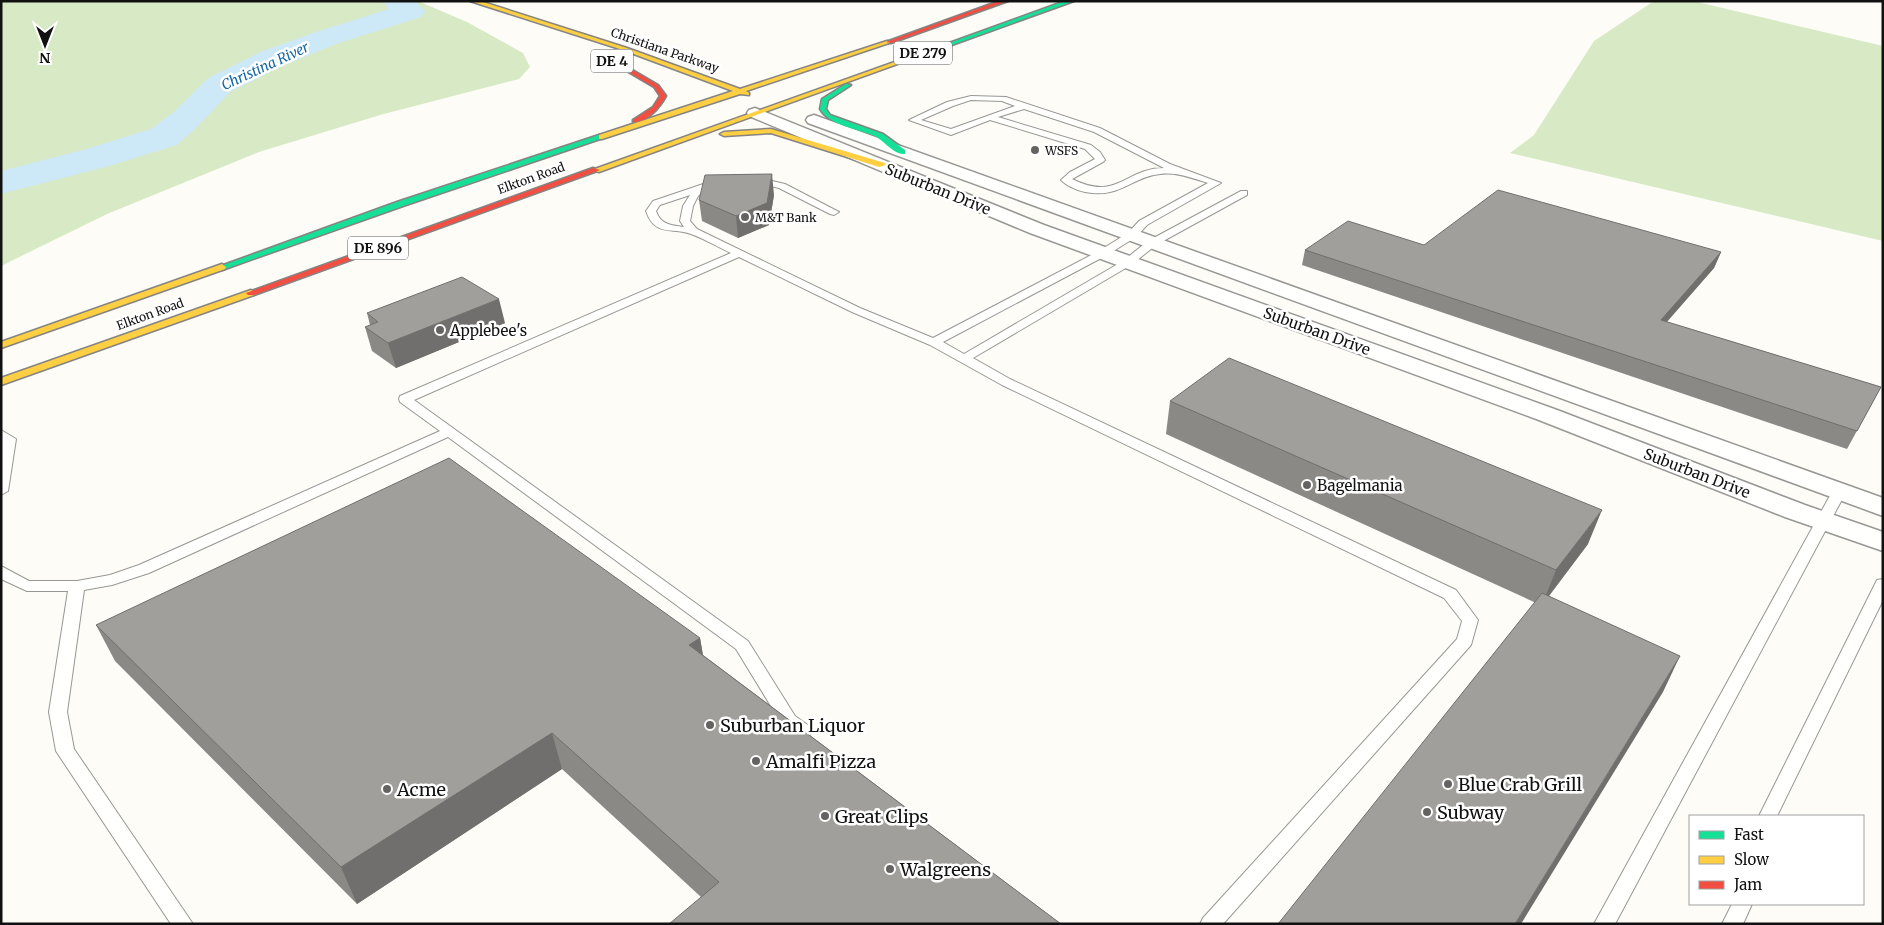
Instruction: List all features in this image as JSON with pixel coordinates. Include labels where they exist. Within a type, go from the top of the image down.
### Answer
[{"type":"main road","name":"DE 4","points":[[472,1],[510,14],[574,46]]},
{"type":"main road","name":"Elkton Road","points":[[1,345],[400,204],[613,132],[742,92],[1005,1]]},
{"type":"main road","name":"Elkton Road","points":[[1,382],[1070,1]]},
{"type":"main road","name":"Christiana Parkway","points":[[510,14],[625,49],[776,105]]},
{"type":"main road","name":"Christiana Parkway","points":[[613,132],[656,108],[663,96],[656,86],[611,60],[666,80]]},
{"type":"main road","points":[[761,72],[834,61]]},
{"type":"main road","points":[[674,67],[719,72]]},
{"type":"main road","points":[[864,74],[825,99],[823,109],[828,116],[836,121],[880,136],[902,152]]},
{"type":"main road","name":"Christiana Parkway","points":[[701,93],[755,113]]},
{"type":"main road","points":[[530,194],[574,186],[702,139],[742,132],[771,131],[882,166]]},
{"type":"street","name":"Suburban Drive","points":[[776,105],[1883,508]]},
{"type":"street","name":"Suburban Drive","points":[[755,113],[1037,229],[1548,415],[1883,542]]},
{"type":"lane","points":[[934,342],[1103,253],[1132,235],[1143,223],[1216,183],[1181,172],[1098,130],[1003,99],[971,98],[913,120],[951,132],[1024,106]]},
{"type":"lane","points":[[990,117],[1088,147],[1097,154],[1100,160],[1093,166],[1069,176],[1066,180],[1090,190],[1105,191],[1118,188],[1154,171],[1181,172]]},
{"type":"lane","points":[[746,179],[777,184],[834,212]]},
{"type":"lane","points":[[727,180],[703,186],[656,203],[651,211],[654,220],[663,226],[693,231],[856,310],[934,342],[963,359],[1450,594],[1470,620],[1465,641],[1210,924]]},
{"type":"lane","points":[[693,231],[685,221],[686,207],[692,196],[703,186]]},
{"type":"lane","points":[[963,359],[1127,263],[1152,243],[1244,193]]},
{"type":"lane","points":[[738,254],[405,399],[742,645],[789,721],[818,742]]},
{"type":"lane","points":[[1,571],[3,574],[27,586],[77,586],[112,580],[144,569],[450,431]]},
{"type":"lane","points":[[1,434],[9,439],[1,491]]},
{"type":"lane","points":[[1604,924],[1839,492]]},
{"type":"lane","points":[[1768,815],[1883,584]]},
{"type":"lane","points":[[77,586],[58,712],[65,751],[183,924]]},
{"type":"lane","points":[[1732,924],[1742,905]]},
{"type":"green space","points":[[1,1],[418,1],[467,22],[523,53],[530,67],[519,79],[380,115],[259,152],[107,214],[1,266]]},
{"type":"green space","points":[[1654,1],[1693,1],[1883,46],[1883,241],[1510,153],[1534,135],[1594,41]]},
{"type":"building","points":[[772,174],[767,203],[736,216],[699,200],[705,175]]},
{"type":"building","points":[[1498,190],[1721,252],[1661,320],[1881,387],[1857,431],[1305,250],[1348,221],[1424,245]]},
{"type":"building","points":[[462,277],[499,299],[388,343],[365,327],[378,322],[367,313]]},
{"type":"building","points":[[1229,358],[1602,510],[1556,570],[1170,401]]},
{"type":"building","points":[[449,458],[700,638],[689,645],[1061,924],[669,924],[719,882],[552,733],[341,867],[96,625]]},
{"type":"building","points":[[1542,593],[1680,656],[1515,924],[1278,924]]},
{"type":"waterway","name":"Christina River","points":[[1,183],[96,158],[164,137],[186,119],[219,85],[274,58],[326,38],[411,11],[396,1]]},
{"type":"traffic: fast","points":[[933,50],[1071,1]]},
{"type":"traffic: fast","points":[[848,85],[825,99],[823,109],[827,116],[880,136],[902,152]]},
{"type":"traffic: fast","points":[[222,267],[400,204],[602,137]]},
{"type":"traffic: slow","points":[[473,1],[625,49],[747,94]]},
{"type":"traffic: slow","points":[[602,137],[889,42]]},
{"type":"traffic: slow","points":[[596,170],[933,50]]},
{"type":"traffic: slow","points":[[724,134],[771,131],[882,165]]},
{"type":"traffic: slow","points":[[1,345],[222,267]]},
{"type":"traffic: slow","points":[[1,382],[251,293]]},
{"type":"traffic: jam","points":[[889,42],[1005,1]]},
{"type":"traffic: jam","points":[[615,62],[656,86],[663,96],[656,108],[635,121]]},
{"type":"traffic: jam","points":[[251,293],[596,170]]},
{"type":"place","name":"WSFS","points":[[1035,150]]},
{"type":"place","name":"M&T Bank","points":[[745,217]]},
{"type":"place","name":"Applebee's","points":[[440,330]]},
{"type":"place","name":"Bagelmania","points":[[1307,485]]},
{"type":"place","name":"Suburban Liquor","points":[[710,725]]},
{"type":"place","name":"Amalfi Pizza","points":[[756,761]]},
{"type":"place","name":"Blue Crab Grill","points":[[1448,784]]},
{"type":"place","name":"Acme","points":[[387,789]]},
{"type":"place","name":"Subway","points":[[1427,812]]},
{"type":"place","name":"Great Clips","points":[[825,816]]},
{"type":"place","name":"Walgreens","points":[[890,869]]}]
